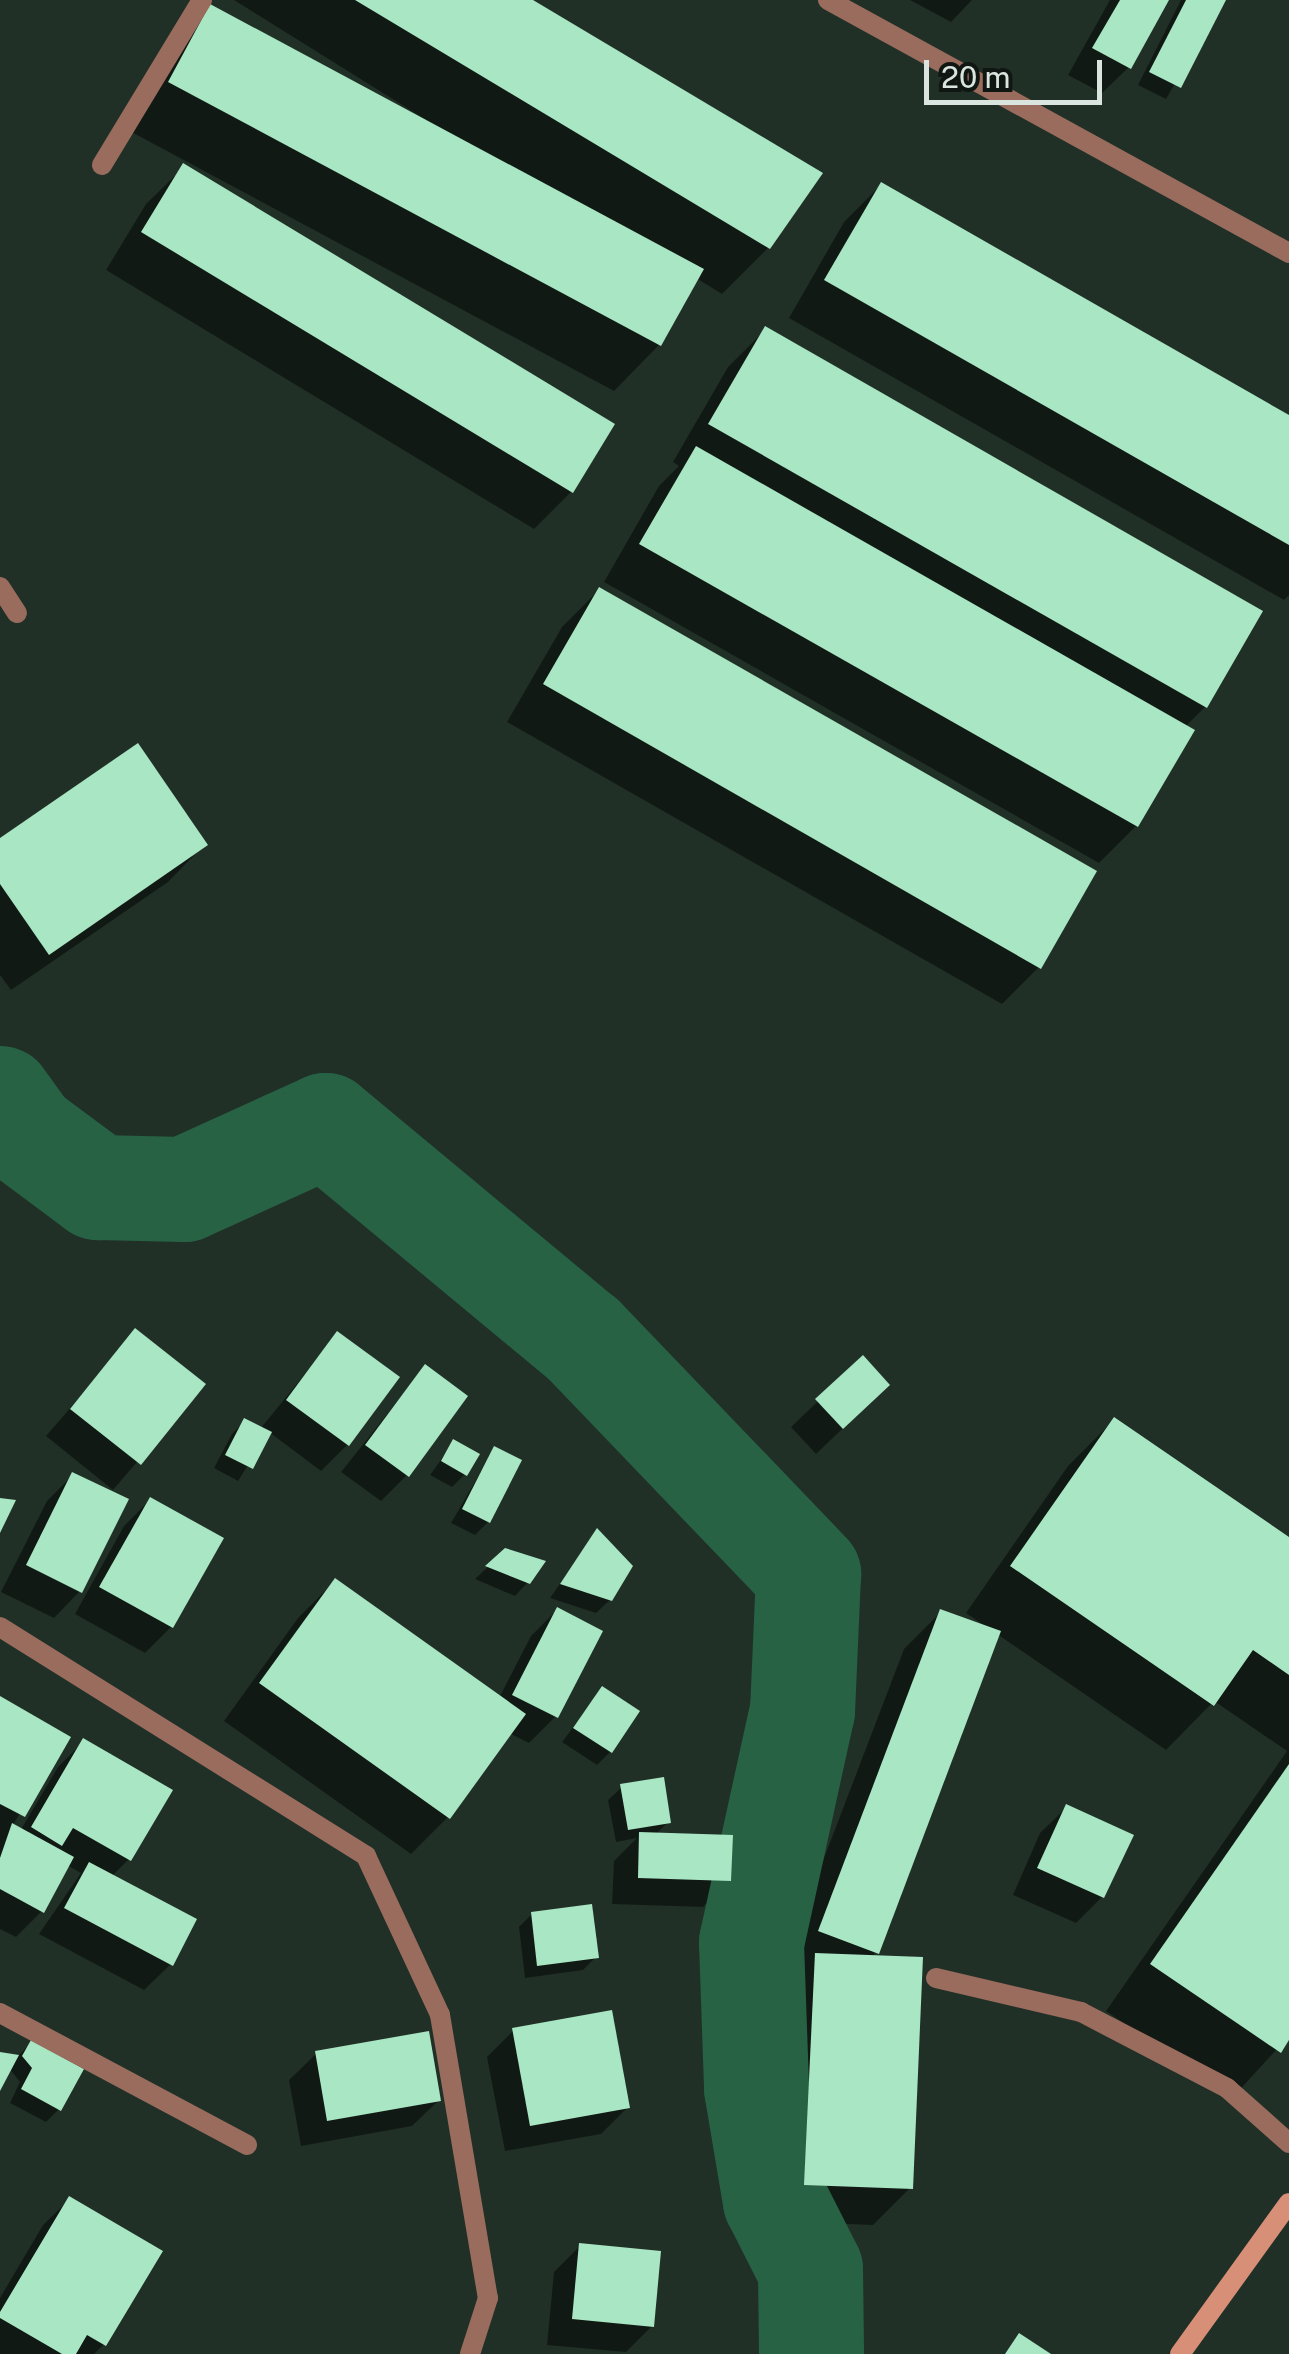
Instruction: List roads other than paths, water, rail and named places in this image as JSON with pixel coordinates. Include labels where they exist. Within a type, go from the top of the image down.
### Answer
[{"type":"main road","points":[[1180,2354],[1289,2203]]},
{"type":"street","points":[[102,165],[202,0]]},
{"type":"street","points":[[828,0],[1289,252]]},
{"type":"street","points":[[0,587],[17,612]]},
{"type":"street","points":[[0,1627],[366,1856],[440,2015],[488,2298],[470,2354]]},
{"type":"street","points":[[936,1978],[1081,2012],[1227,2088],[1289,2143]]},
{"type":"street","points":[[0,2013],[247,2145]]},
{"type":"waterway","points":[[0,1098],[26,1134],[97,1187],[184,1189],[325,1125],[582,1338],[808,1574],[802,1710],[751,1942],[756,2088],[775,2200],[810,2269],[811,2354]]}]
